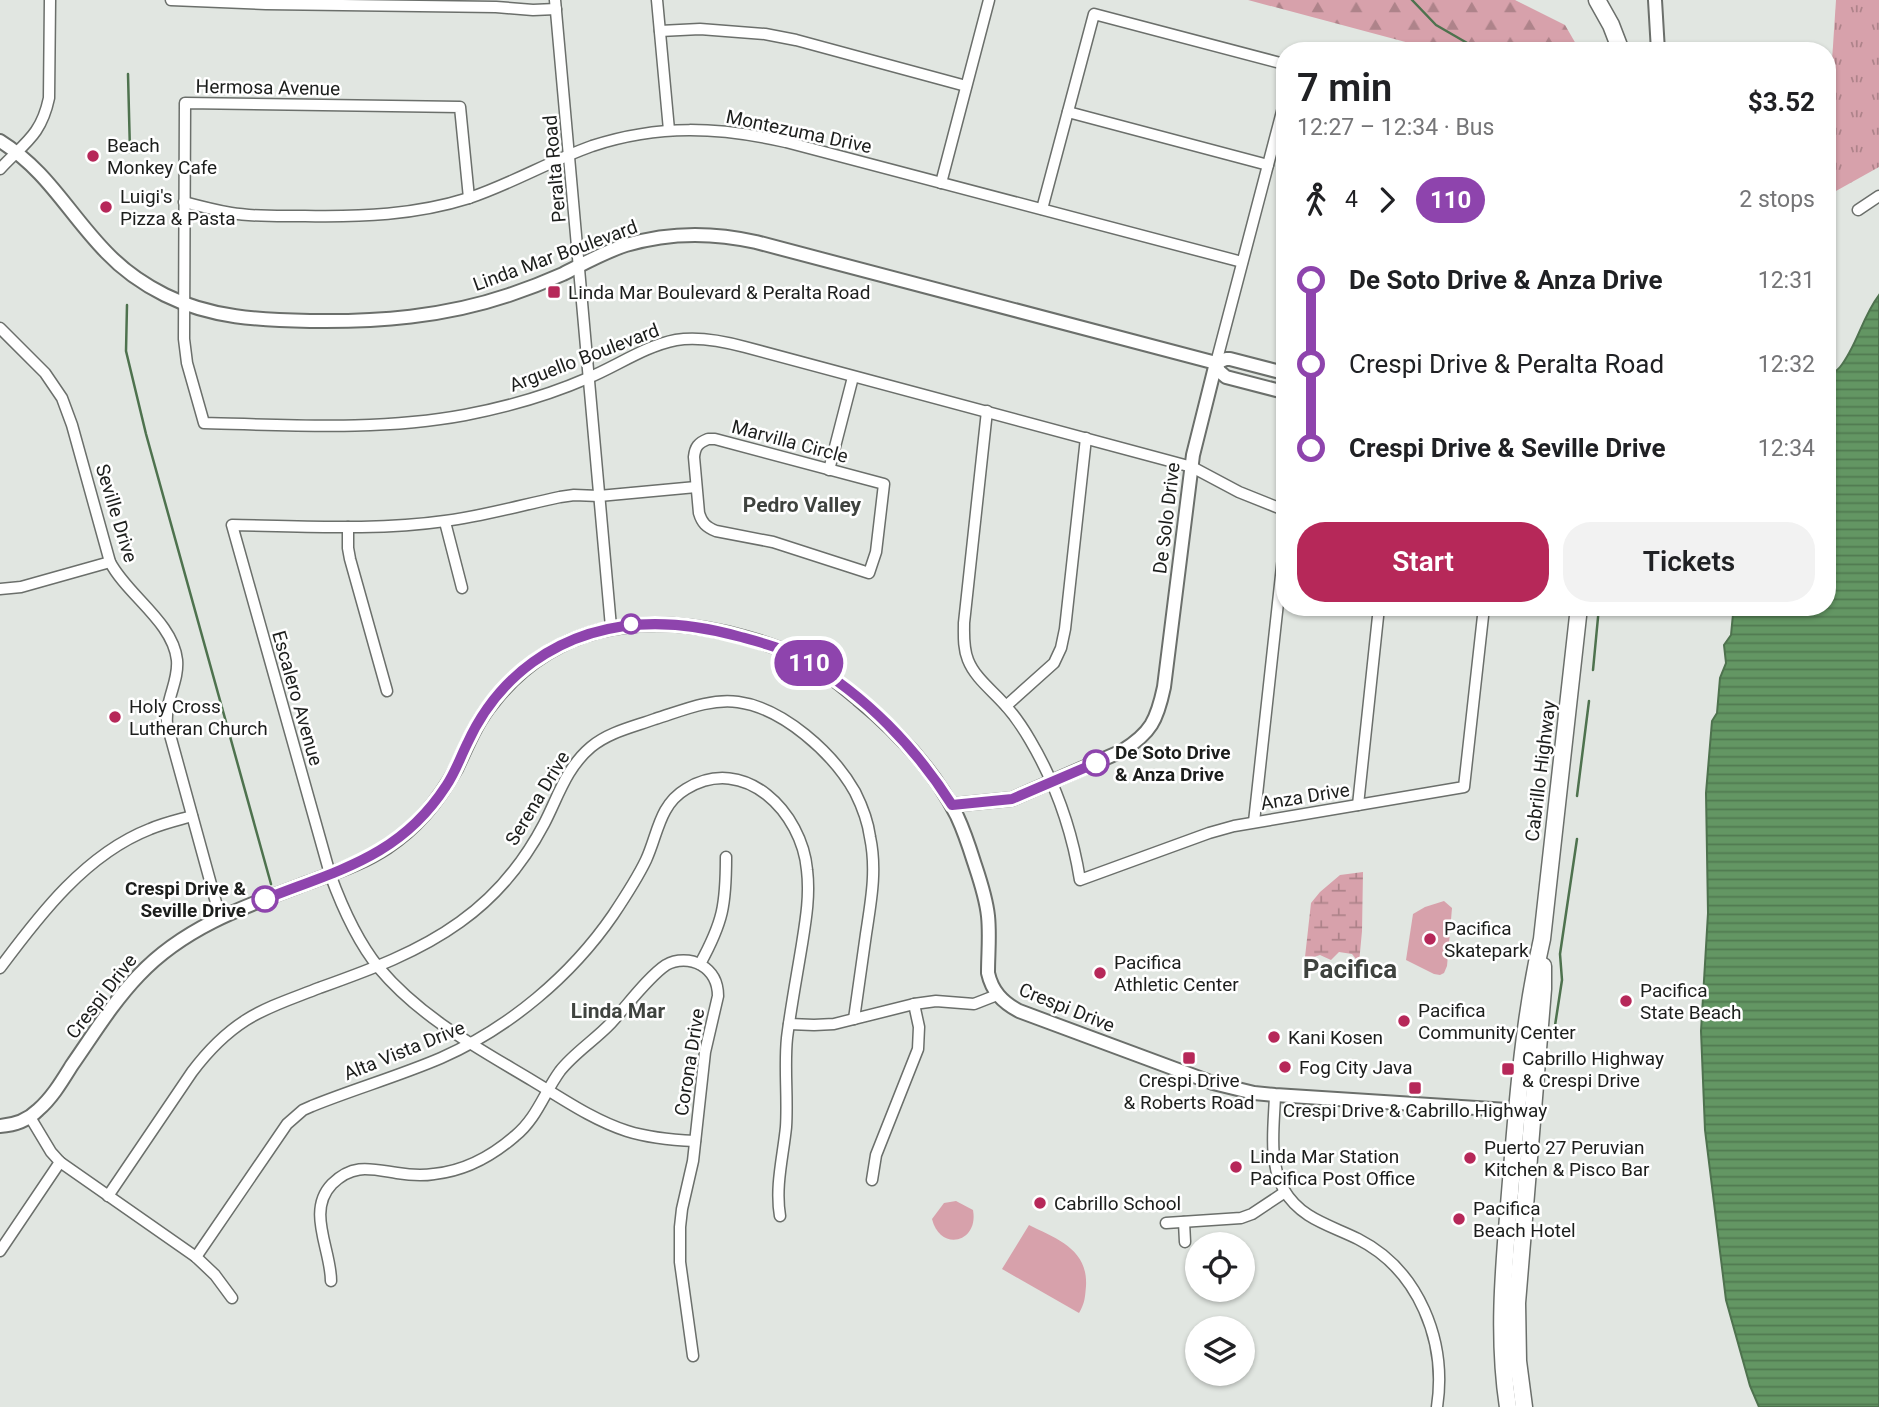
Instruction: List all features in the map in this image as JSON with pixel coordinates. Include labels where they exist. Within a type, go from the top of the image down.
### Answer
[{"type":"highway","points":[[1597,0],[1618,42]]},
{"type":"highway","name":"Cabrillo Highway","points":[[1508,1407],[1502,1311],[1525,1111],[1543,989],[1542,939],[1578,616]]},
{"type":"highway","name":"Cabrillo Highway","points":[[1524,1407],[1518,1360],[1517,1303],[1525,1111]]},
{"type":"street","points":[[0,169],[34,135],[46,114],[49,98],[50,0]]},
{"type":"street","points":[[657,0],[669,130]]},
{"type":"street","points":[[940,183],[989,0]]},
{"type":"street","points":[[1655,0],[1657,42]]},
{"type":"street","points":[[171,1],[533,10],[556,5]]},
{"type":"street","name":"Peralta Road","points":[[556,5],[611,627]]},
{"type":"street","points":[[1042,209],[1094,13],[1276,62]]},
{"type":"street","points":[[660,31],[699,29],[773,36],[966,86]]},
{"type":"street","name":"Hermosa Avenue","points":[[183,303],[185,103],[460,107],[469,198]]},
{"type":"street","points":[[1068,112],[1268,165]]},
{"type":"street","name":"Montezuma Drive","points":[[184,202],[253,216],[350,216],[413,212],[500,187],[592,146],[669,130],[723,130],[786,142],[1242,262]]},
{"type":"street","name":"De Solo Drive","points":[[952,805],[1012,799],[1052,783],[1135,743],[1150,728],[1159,711],[1199,425],[1276,134]]},
{"type":"street","name":"Linda Mar Boulevard","points":[[0,141],[45,178],[96,242],[120,266],[148,286],[183,303],[217,314],[252,319],[353,321],[440,313],[484,303],[526,289],[624,246],[660,237],[699,234],[737,238],[1216,363],[1230,359],[1276,371]]},
{"type":"street","points":[[1858,210],[1879,196]]},
{"type":"street","name":"Arguello Boulevard","points":[[183,303],[185,351],[204,424],[337,426],[419,422],[464,415],[550,393],[662,344],[693,339],[736,345],[1192,467],[1239,492],[1276,507]]},
{"type":"street","name":"Seville Drive","points":[[0,328],[45,373],[62,398],[110,562],[121,580],[163,627],[176,653],[177,672],[167,703],[167,723],[220,916]]},
{"type":"street","name":"Linda Mar Boulevard","points":[[1216,363],[1219,371],[1226,377],[1276,390]]},
{"type":"street","points":[[829,470],[853,377]]},
{"type":"street","points":[[987,411],[964,643],[968,660],[976,674],[1006,706],[1029,738],[1052,783]]},
{"type":"street","points":[[1006,706],[1054,663],[1061,648],[1086,438]]},
{"type":"street","name":"Marvilla Circle","points":[[708,439],[884,484],[876,552],[869,573],[773,542],[716,531],[702,522],[696,487],[695,449],[700,442],[708,439]]},
{"type":"street","name":"Escalero Avenue","points":[[695,1141],[657,1138],[626,1130],[597,1118],[470,1044],[429,1016],[401,993],[377,966],[347,916],[330,874],[232,525],[348,527],[445,522],[574,495],[599,496],[696,487]]},
{"type":"street","points":[[445,522],[462,588]]},
{"type":"street","points":[[348,527],[350,559],[387,691]]},
{"type":"street","points":[[0,589],[21,587],[110,562]]},
{"type":"street","points":[[1254,822],[1277,616]]},
{"type":"street","points":[[1358,805],[1378,616]]},
{"type":"street","name":"Anza Drive","points":[[1052,783],[1063,807],[1080,880],[1209,833],[1254,822],[1464,787],[1482,616]]},
{"type":"street","name":"Crespi Drive","points":[[30,1117],[47,1101],[112,1008],[140,974],[185,937],[220,916],[369,858],[387,847],[420,820],[447,785],[484,713],[519,674],[534,662],[581,636],[611,627],[645,623],[698,627],[752,639],[804,659],[853,695],[896,733],[952,805],[965,834],[983,890],[989,922],[988,972],[997,995],[1018,1012],[1239,1090],[1275,1095],[1525,1111]]},
{"type":"street","name":"Serena Drive","points":[[108,1196],[192,1072],[230,1031],[279,1003],[413,951],[446,931],[478,907],[520,862],[543,825],[566,776],[573,765],[592,747],[623,730],[696,706],[738,702],[778,716],[823,752],[850,783],[864,814],[872,849],[874,877],[854,1019]]},
{"type":"street","name":"Alta Vista Drive","points":[[196,1257],[271,1146],[295,1116],[312,1106],[427,1064],[470,1044],[538,996],[570,967],[613,916],[646,859],[661,816],[677,796],[698,783],[722,779],[746,782],[767,794],[776,803],[792,823],[803,846],[808,872],[807,903],[785,1063],[786,1125],[778,1188],[780,1216]]},
{"type":"street","points":[[0,968],[45,909],[90,866],[134,836],[192,816]]},
{"type":"street","points":[[331,1281],[319,1216],[325,1194],[332,1185],[352,1171],[364,1168],[399,1174],[447,1172],[474,1163],[498,1150],[519,1133],[536,1113],[568,1062],[611,1023],[659,971],[675,961],[700,964],[716,934],[724,908],[726,857]]},
{"type":"street","name":"Corona Drive","points":[[693,1356],[679,1244],[682,1209],[693,1161],[705,1052],[718,996],[715,979],[700,964]]},
{"type":"street","points":[[789,1024],[824,1025],[914,1004],[936,1001],[974,1004],[997,995]]},
{"type":"street","points":[[872,1180],[876,1155],[918,1049],[919,1027],[914,1004]]},
{"type":"street","points":[[1275,1095],[1273,1159],[1285,1192],[1310,1218],[1373,1249],[1395,1267],[1413,1290],[1427,1315],[1436,1344],[1440,1376],[1437,1407]]},
{"type":"street","points":[[0,1126],[30,1117],[60,1162],[196,1257],[215,1275],[232,1298]]},
{"type":"street","points":[[0,1251],[60,1162]]},
{"type":"street","points":[[1166,1223],[1241,1218],[1252,1214],[1285,1192]]},
{"type":"street","points":[[1184,1222],[1185,1242]]},
{"type":"green space","points":[[1248,0],[1515,0],[1565,25],[1575,42],[1406,42]]},
{"type":"green space","points":[[1836,0],[1879,0],[1879,167],[1836,191],[1836,42],[1833,42]]},
{"type":"green space","points":[[1363,872],[1359,963],[1352,954],[1339,952],[1331,960],[1320,955],[1314,957],[1304,966],[1311,903],[1340,875]]},
{"type":"green space","name":"Pacifica Skatepark","points":[[1444,901],[1452,908],[1447,966],[1440,975],[1406,960],[1413,914]]},
{"type":"green space","points":[[956,1201],[973,1210],[973,1221],[965,1236],[950,1239],[936,1229],[932,1219],[944,1203]]},
{"type":"green space","points":[[1029,1225],[1069,1247],[1082,1263],[1086,1286],[1084,1303],[1079,1313],[1002,1269]]},
{"type":"shaded area","points":[[1879,295],[1879,1407],[1759,1407],[1750,1386],[1726,1300],[1705,1130],[1701,1031],[1708,913],[1706,793],[1712,721],[1717,713],[1720,678],[1726,663],[1724,645],[1731,635],[1733,616],[1836,616],[1836,371],[1846,359]]},
{"type":"waterway","points":[[1412,0],[1436,25],[1465,42]]},
{"type":"waterway","points":[[128,74],[130,152]]},
{"type":"waterway","points":[[127,305],[126,351],[146,434],[271,884]]},
{"type":"waterway","points":[[1593,670],[1598,616]]},
{"type":"waterway","points":[[1577,796],[1589,701]]},
{"type":"waterway","points":[[1554,1032],[1562,980],[1560,954],[1577,839]]},
{"type":"bus line","name":"110","points":[[265,899],[369,858],[405,834],[420,820],[447,785],[475,728],[506,686],[534,662],[564,644],[611,627],[645,623],[680,624],[752,639],[804,659],[882,719],[927,770],[952,805],[1012,799],[1096,763]]},
{"type":"place","name":"Beach Monkey Cafe","points":[[93,156]]},
{"type":"place","name":"Luigi's Pizza & Pasta","points":[[106,207]]},
{"type":"place","name":"Linda Mar Boulevard & Peralta Road","points":[[554,292]]},
{"type":"place","name":"Holy Cross Lutheran Church","points":[[115,717]]},
{"type":"place","name":"De Soto Drive & Anza Drive","points":[[1096,763]]},
{"type":"place","name":"Crespi Drive & Seville Drive","points":[[265,899]]},
{"type":"place","name":"Pacifica Skatepark","points":[[1430,939]]},
{"type":"place","name":"Pacifica Athletic Center","points":[[1100,973]]},
{"type":"place","name":"Pacifica State Beach","points":[[1626,1001]]},
{"type":"place","name":"Pacifica Community Center","points":[[1404,1021]]},
{"type":"place","name":"Kani Kosen","points":[[1274,1037]]},
{"type":"place","name":"Crespi Drive & Roberts Road","points":[[1189,1058]]},
{"type":"place","name":"Fog City Java","points":[[1285,1067]]},
{"type":"place","name":"Cabrillo Highway & Crespi Drive","points":[[1508,1069]]},
{"type":"place","name":"Crespi Drive & Cabrillo Highway","points":[[1415,1088]]},
{"type":"place","name":"Puerto 27 Peruvian Kitchen & Pisco Bar","points":[[1470,1158]]},
{"type":"place","name":"Linda Mar Station Pacifica Post Office","points":[[1236,1167]]},
{"type":"place","name":"Cabrillo School","points":[[1040,1203]]},
{"type":"place","name":"Pacifica Beach Hotel","points":[[1459,1219]]},
{"type":"district","name":"Pedro Valley","points":[[802,505]]},
{"type":"district","name":"Pacifica","points":[[1350,969]]},
{"type":"district","name":"Linda Mar","points":[[618,1011]]}]
